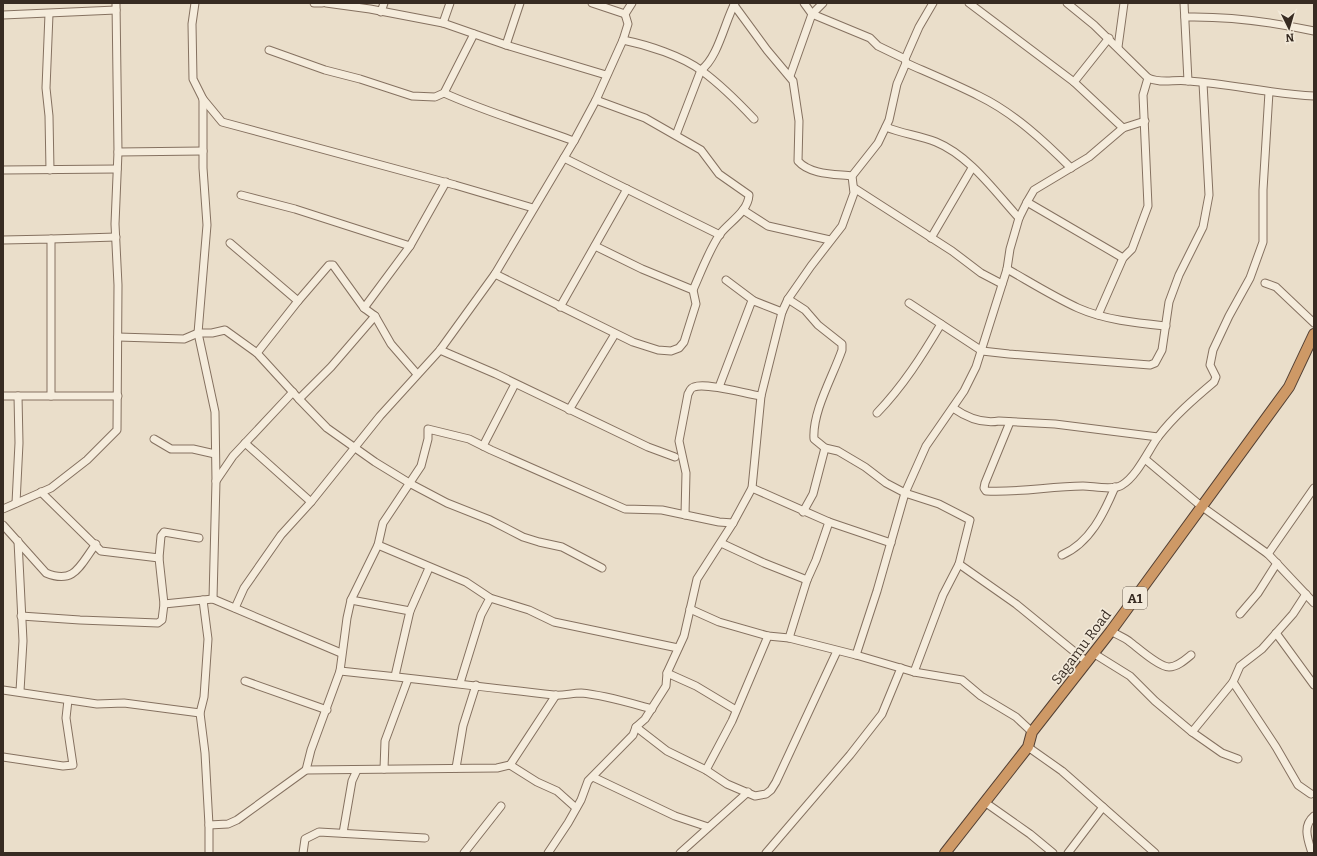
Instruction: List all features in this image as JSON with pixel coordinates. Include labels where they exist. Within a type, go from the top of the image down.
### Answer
[{"type":"highway","name":"Sagamu Road","points":[[945,853],[986,803],[1028,747],[1032,732],[1111,631],[1289,387],[1314,334]]},
{"type":"street","points":[[195,3],[192,24],[193,79],[203,99],[222,122],[446,182],[533,208]]},
{"type":"street","points":[[316,3],[322,3]]},
{"type":"street","points":[[326,3],[370,9],[443,23],[506,45],[606,75]]},
{"type":"street","points":[[381,12],[384,3]]},
{"type":"street","points":[[443,23],[450,3]]},
{"type":"street","points":[[506,45],[520,3]]},
{"type":"street","points":[[592,3],[625,14]]},
{"type":"street","points":[[235,608],[244,588],[281,535],[311,502],[380,416],[440,350],[495,274],[574,141],[596,100],[623,40],[628,24],[625,14],[632,3]]},
{"type":"street","points":[[804,3],[812,14],[870,38],[878,46],[906,61],[980,96],[1005,112],[1045,143],[1071,168]]},
{"type":"street","points":[[790,76],[812,14],[823,3]]},
{"type":"street","points":[[548,853],[568,823],[588,781],[633,735],[636,727],[645,719],[666,686],[667,673],[684,636],[697,579],[721,543],[752,488],[761,396],[782,312],[788,299],[830,240],[842,226],[854,188],[852,176],[878,143],[886,127],[892,112],[897,84],[919,27],[933,3]]},
{"type":"street","points":[[969,3],[1074,82],[1124,128]]},
{"type":"street","points":[[1067,3],[1109,38],[1131,63],[1148,78],[1156,82],[1188,80],[1238,86],[1269,92],[1314,96]]},
{"type":"street","points":[[1118,47],[1124,3]]},
{"type":"street","points":[[1184,3],[1188,80]]},
{"type":"street","points":[[676,135],[701,70],[706,66],[713,53],[734,4]]},
{"type":"street","points":[[734,4],[767,50],[790,76],[795,87],[799,121],[798,161],[802,166],[817,172],[852,176]]},
{"type":"street","points":[[3,15],[49,14],[116,6],[118,152],[116,237],[118,337],[117,430],[87,460],[51,488],[3,509]]},
{"type":"street","points":[[49,14],[46,88],[49,116],[50,170]]},
{"type":"street","points":[[1185,18],[1210,17],[1252,20],[1282,24],[1314,31]]},
{"type":"street","points":[[269,50],[325,70],[360,79],[412,96],[435,97],[444,93],[474,34]]},
{"type":"street","points":[[1074,82],[1109,38]]},
{"type":"street","points":[[623,40],[659,50],[701,70],[718,83],[754,119]]},
{"type":"street","points":[[1098,315],[1123,258],[1132,249],[1148,206],[1143,95],[1148,78]]},
{"type":"street","points":[[909,303],[982,350],[1009,354],[1150,365],[1155,363],[1159,358],[1166,326],[1169,302],[1179,275],[1202,227],[1209,195],[1203,82]]},
{"type":"street","points":[[1010,422],[985,483],[984,488],[986,491],[1081,486],[1121,486],[1145,459],[1158,437],[1168,425],[1216,380],[1210,365],[1213,350],[1259,257],[1263,242],[1263,190],[1269,92]]},
{"type":"street","points":[[444,93],[467,104],[524,122],[574,141]]},
{"type":"street","points":[[203,99],[203,151],[207,225],[198,333],[215,412],[216,481],[213,599]]},
{"type":"street","points":[[495,274],[633,342],[658,350],[671,351],[679,348],[684,342],[696,304],[692,290],[720,234],[743,210],[749,200],[749,195],[719,174],[701,150],[645,118],[596,100]]},
{"type":"street","points":[[856,655],[891,543],[904,493],[926,446],[953,408],[976,367],[1007,269],[1010,249],[1019,218],[1027,202],[1034,190],[1089,157],[1124,128],[1145,121]]},
{"type":"street","points":[[886,127],[898,132],[937,142],[953,152],[972,168],[1019,218]]},
{"type":"street","points":[[118,152],[203,151]]},
{"type":"street","points":[[564,158],[720,234]]},
{"type":"street","points":[[931,238],[972,168]]},
{"type":"street","points":[[3,170],[117,169]]},
{"type":"street","points":[[364,308],[410,246],[446,182]]},
{"type":"street","points":[[854,188],[952,251],[981,273],[1002,284]]},
{"type":"street","points":[[560,307],[627,189]]},
{"type":"street","points":[[241,195],[295,209],[410,246]]},
{"type":"street","points":[[1027,202],[1123,258]]},
{"type":"street","points":[[743,210],[768,226],[830,240]]},
{"type":"street","points":[[3,240],[116,237]]},
{"type":"street","points":[[50,239],[51,396]]},
{"type":"street","points":[[230,243],[298,301]]},
{"type":"street","points":[[595,246],[642,269],[692,290]]},
{"type":"street","points":[[257,353],[298,301],[329,266],[333,265],[364,308],[375,316],[391,344],[417,374]]},
{"type":"street","points":[[1007,269],[1077,308],[1098,315],[1130,322],[1166,326]]},
{"type":"street","points":[[726,280],[754,301],[782,312]]},
{"type":"street","points":[[1265,283],[1276,287],[1314,323]]},
{"type":"street","points":[[788,299],[804,310],[818,325],[842,344],[842,350],[819,409],[814,428],[814,439],[825,448],[838,451],[866,467],[886,483],[904,493],[939,504],[970,520],[959,564],[943,595],[914,672]]},
{"type":"street","points":[[719,387],[750,303],[754,301]]},
{"type":"street","points":[[299,399],[331,367],[375,316]]},
{"type":"street","points":[[877,413],[892,397],[916,366],[941,324]]},
{"type":"street","points":[[118,337],[184,339],[198,333],[212,333],[225,330],[257,353],[327,428],[381,466],[447,503],[490,520],[523,537],[539,542],[562,546],[602,568]]},
{"type":"street","points":[[569,410],[615,334]]},
{"type":"street","points":[[440,350],[648,447],[675,457]]},
{"type":"street","points":[[483,446],[515,384]]},
{"type":"street","points":[[685,515],[686,472],[679,442],[688,394],[691,388],[696,386],[719,387],[761,396]]},
{"type":"street","points":[[216,481],[233,456],[292,392]]},
{"type":"street","points":[[3,396],[118,396]]},
{"type":"street","points":[[16,503],[19,443],[18,396]]},
{"type":"street","points":[[953,408],[964,415],[992,423],[1010,422],[1055,424],[1158,437]]},
{"type":"street","points":[[306,770],[311,750],[340,671],[351,600],[378,545],[383,523],[411,484],[421,466],[428,439],[428,429],[469,439],[625,509],[662,510],[733,523]]},
{"type":"street","points":[[154,439],[172,449],[193,449],[215,454]]},
{"type":"street","points":[[245,443],[311,502]]},
{"type":"street","points":[[803,512],[813,494],[825,448]]},
{"type":"street","points":[[1145,459],[1201,506],[1268,554],[1314,603]]},
{"type":"street","points":[[1062,555],[1083,541],[1090,534],[1116,487]]},
{"type":"street","points":[[752,488],[803,512],[891,543]]},
{"type":"street","points":[[1268,554],[1314,488]]},
{"type":"street","points":[[41,492],[96,544],[101,551],[159,558]]},
{"type":"street","points":[[789,638],[807,580],[816,560],[829,522]]},
{"type":"street","points":[[3,525],[46,573],[55,577],[69,576],[75,573],[96,544]]},
{"type":"street","points":[[21,616],[158,623],[162,620],[164,604],[159,558],[161,536],[164,532],[200,538]]},
{"type":"street","points":[[18,541],[23,641],[20,691]]},
{"type":"street","points":[[721,543],[764,563],[807,580]]},
{"type":"street","points":[[378,545],[429,568],[466,582],[490,598],[569,626],[598,630],[678,648]]},
{"type":"street","points":[[1240,614],[1258,592],[1277,563]]},
{"type":"street","points":[[959,564],[1016,604],[1087,662]]},
{"type":"street","points":[[395,676],[410,610],[429,568]]},
{"type":"street","points":[[1192,732],[1233,682],[1240,666],[1262,649],[1294,614],[1306,594]]},
{"type":"street","points":[[460,683],[481,615],[490,598]]},
{"type":"street","points":[[164,604],[213,599],[316,644],[342,653]]},
{"type":"street","points":[[204,600],[208,639],[204,697],[200,713],[205,753],[209,853]]},
{"type":"street","points":[[351,600],[410,610]]},
{"type":"street","points":[[690,609],[719,622],[768,636],[789,638],[914,672],[962,680],[981,696],[1016,717],[1032,732]]},
{"type":"street","points":[[1111,631],[1130,641],[1138,650],[1165,666],[1178,664],[1191,655]]},
{"type":"street","points":[[1276,633],[1314,685]]},
{"type":"street","points":[[706,770],[732,721],[768,636]]},
{"type":"street","points":[[636,727],[667,751],[706,770],[727,784],[755,796],[766,794],[771,790],[804,724],[837,651]]},
{"type":"street","points":[[1093,654],[1130,676],[1155,701],[1192,732],[1222,753],[1238,759]]},
{"type":"street","points":[[766,853],[850,755],[882,714],[902,668]]},
{"type":"street","points":[[340,671],[460,683],[556,695],[581,693],[628,702],[652,709]]},
{"type":"street","points":[[667,673],[696,686],[736,710]]},
{"type":"street","points":[[384,769],[385,741],[408,679]]},
{"type":"street","points":[[245,681],[326,710]]},
{"type":"street","points":[[1233,682],[1276,747],[1298,785],[1311,794]]},
{"type":"street","points":[[456,768],[464,726],[476,685]]},
{"type":"street","points":[[3,690],[20,691],[97,704],[124,703],[200,713]]},
{"type":"street","points":[[209,825],[228,824],[237,820],[306,770],[497,768],[510,765],[556,695]]},
{"type":"street","points":[[3,757],[63,766],[72,765],[66,718],[68,700]]},
{"type":"street","points":[[1028,747],[1062,771],[1155,853]]},
{"type":"street","points":[[510,765],[537,782],[557,791],[576,808]]},
{"type":"street","points":[[343,833],[352,781],[357,770]]},
{"type":"street","points":[[592,777],[675,816],[708,827]]},
{"type":"street","points":[[680,853],[748,792]]},
{"type":"street","points":[[986,803],[1030,834],[1053,853]]},
{"type":"street","points":[[464,853],[501,806]]},
{"type":"street","points":[[1068,853],[1103,807]]},
{"type":"street","points":[[1312,853],[1306,827],[1308,821],[1314,816]]},
{"type":"street","points":[[303,853],[305,839],[314,834],[326,832],[425,838]]}]
